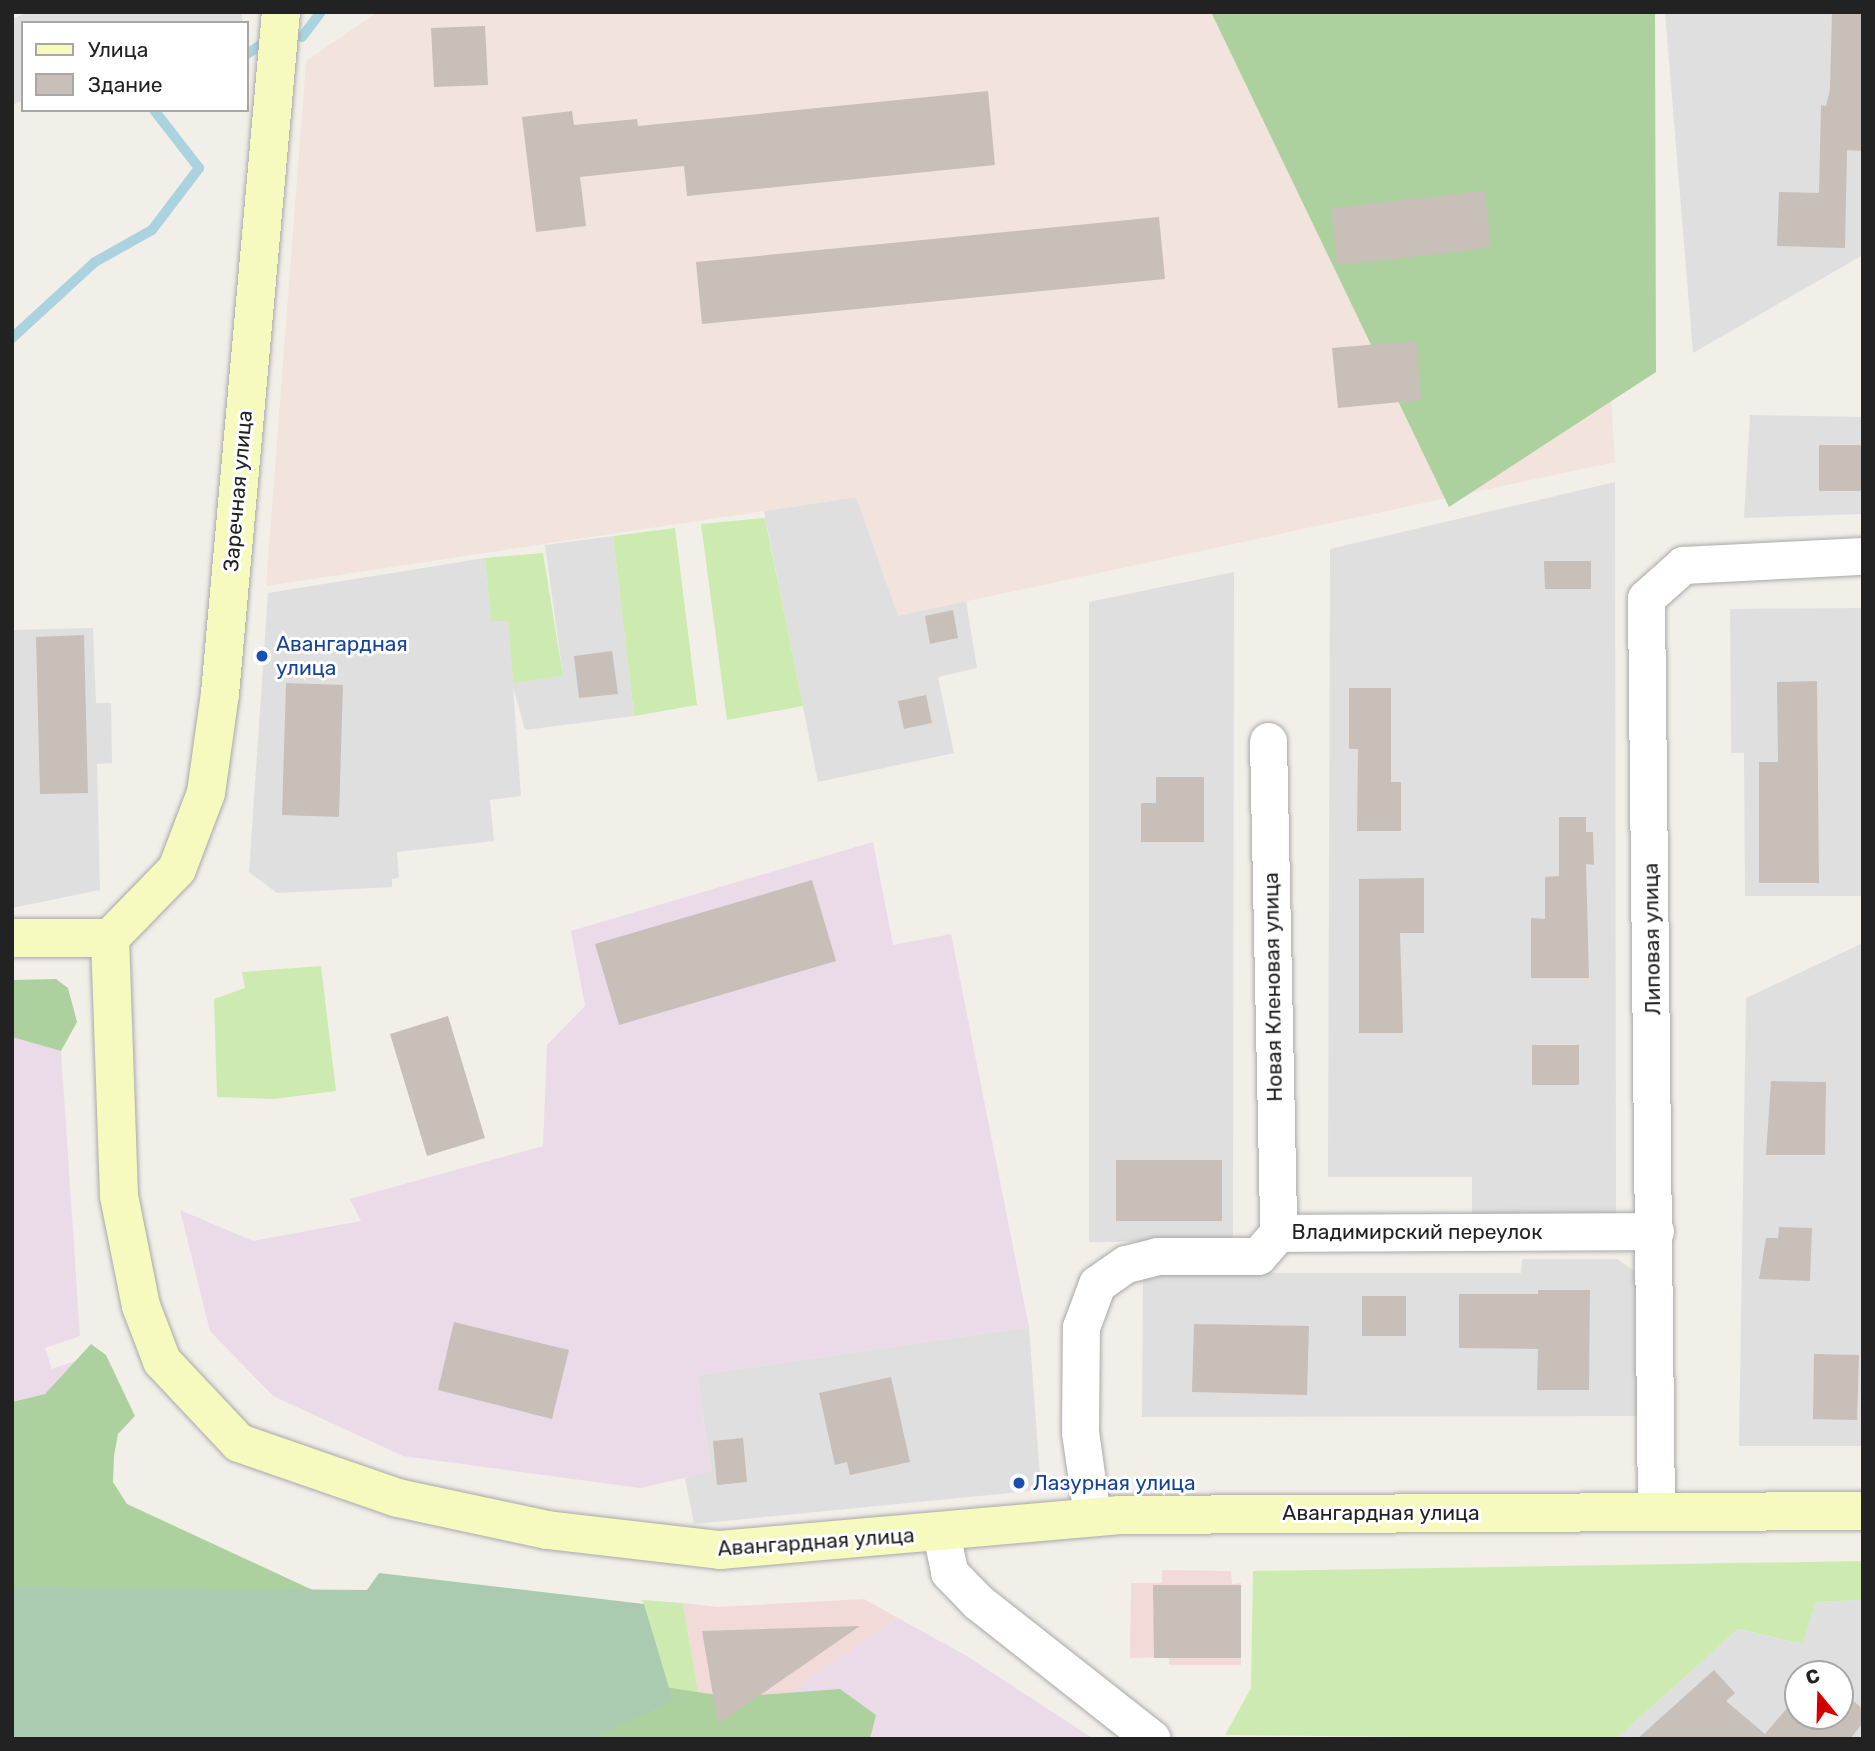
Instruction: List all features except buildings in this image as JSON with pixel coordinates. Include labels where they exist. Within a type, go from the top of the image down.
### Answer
[{"type":"main road","name":"Заречная улица","points":[[110,938],[177,869],[206,793],[220,694],[281,12]]},
{"type":"main road","points":[[12,939],[110,938]]},
{"type":"main road","name":"Авангардная улица","points":[[110,938],[119,1196],[141,1306],[162,1361],[239,1443],[398,1498],[583,1534],[720,1550],[941,1533],[1092,1516],[1863,1511]]},
{"type":"street","name":"Липовая улица","points":[[1656,1511],[1646,598],[1683,565],[1863,556]]},
{"type":"street","name":"Новая Кленовая улица","points":[[1268,741],[1278,1233]]},
{"type":"street","name":"Владимирский переулок","points":[[1092,1516],[1080,1432],[1081,1327],[1097,1284],[1126,1264],[1157,1256],[1258,1256],[1278,1233],[1655,1231]]},
{"type":"street","points":[[941,1533],[949,1572],[978,1602],[1152,1739]]},
{"type":"shaded area","points":[[29,12],[241,12],[243,21],[21,21],[21,101],[12,105],[12,19]]},
{"type":"shaded area","points":[[378,12],[1588,12],[1615,462],[898,616],[856,497],[266,586],[306,61]]},
{"type":"shaded area","points":[[1665,12],[1863,12],[1863,255],[1693,353]]},
{"type":"shaded area","points":[[1750,415],[1863,417],[1863,514],[1744,518]]},
{"type":"shaded area","points":[[1615,482],[1616,1215],[1472,1215],[1472,1177],[1328,1177],[1330,549]]},
{"type":"shaded area","points":[[856,497],[966,601],[977,668],[938,677],[954,753],[818,782],[764,511]]},
{"type":"shaded area","points":[[613,536],[634,716],[525,730],[513,687],[521,796],[490,800],[494,841],[397,852],[399,878],[392,879],[392,887],[277,893],[249,872],[268,593],[485,558],[491,620],[508,620],[513,682],[563,676],[545,545]]},
{"type":"shaded area","points":[[1234,572],[1233,1241],[1089,1242],[1089,602]]},
{"type":"shaded area","points":[[1863,608],[1863,896],[1745,896],[1744,753],[1731,753],[1730,609]]},
{"type":"shaded area","points":[[93,628],[96,703],[111,703],[112,763],[97,764],[100,890],[12,908],[12,630]]},
{"type":"shaded area","points":[[873,842],[893,945],[951,934],[1029,1327],[697,1375],[711,1472],[640,1488],[403,1456],[273,1396],[210,1331],[180,1210],[253,1241],[361,1221],[350,1199],[543,1146],[547,1045],[585,1006],[571,931]]},
{"type":"shaded area","points":[[1863,943],[1863,1446],[1739,1446],[1746,998]]},
{"type":"shaded area","points":[[12,1037],[61,1051],[80,1336],[45,1348],[52,1369],[81,1359],[45,1394],[12,1402]]},
{"type":"shaded area","points":[[1522,1259],[1617,1259],[1648,1280],[1649,1416],[1142,1417],[1143,1273],[1521,1273]]},
{"type":"shaded area","points":[[1029,1327],[1041,1490],[694,1524],[685,1478],[711,1471],[697,1375]]},
{"type":"shaded area","points":[[1162,1570],[1231,1571],[1232,1584],[1241,1583],[1241,1665],[1169,1665],[1169,1657],[1130,1658],[1131,1583],[1162,1583]]},
{"type":"shaded area","points":[[864,1599],[898,1618],[723,1739],[706,1739],[683,1603],[718,1607]]},
{"type":"shaded area","points":[[1863,1600],[1863,1739],[1616,1739],[1738,1629],[1801,1644],[1816,1602]]},
{"type":"shaded area","points":[[898,1618],[965,1655],[1094,1739],[723,1739]]},
{"type":"green space","points":[[1211,12],[1655,12],[1656,372],[1449,507]]},
{"type":"green space","points":[[765,518],[803,706],[727,720],[701,524]]},
{"type":"green space","points":[[675,528],[697,705],[634,716],[613,536]]},
{"type":"green space","points":[[543,553],[563,676],[513,683],[508,621],[491,621],[485,558]]},
{"type":"green space","points":[[321,966],[336,1091],[274,1099],[217,1097],[214,999],[245,988],[242,972]]},
{"type":"green space","points":[[56,979],[68,988],[77,1022],[61,1051],[12,1037],[12,980]]},
{"type":"green space","points":[[91,1344],[106,1355],[135,1416],[118,1434],[114,1456],[113,1482],[127,1504],[332,1599],[619,1680],[730,1697],[840,1689],[876,1715],[870,1739],[12,1739],[12,1402],[45,1394]]},
{"type":"green space","points":[[1863,1561],[1863,1600],[1816,1602],[1802,1644],[1738,1629],[1616,1739],[1225,1735],[1251,1688],[1253,1571]]},
{"type":"green space","points":[[379,1573],[644,1604],[673,1701],[590,1739],[12,1739],[12,1587],[367,1590]]},
{"type":"green space","points":[[641,1600],[683,1603],[706,1739],[590,1739],[644,1604]]},
{"type":"waterway","points":[[302,37],[321,12]]},
{"type":"waterway","points":[[248,53],[265,42]]},
{"type":"waterway","points":[[12,338],[95,262],[152,230],[199,168],[156,112]]},
{"type":"place","name":"Авангардная улица","points":[[262,656]]},
{"type":"place","name":"Лазурная улица","points":[[1019,1483]]}]
